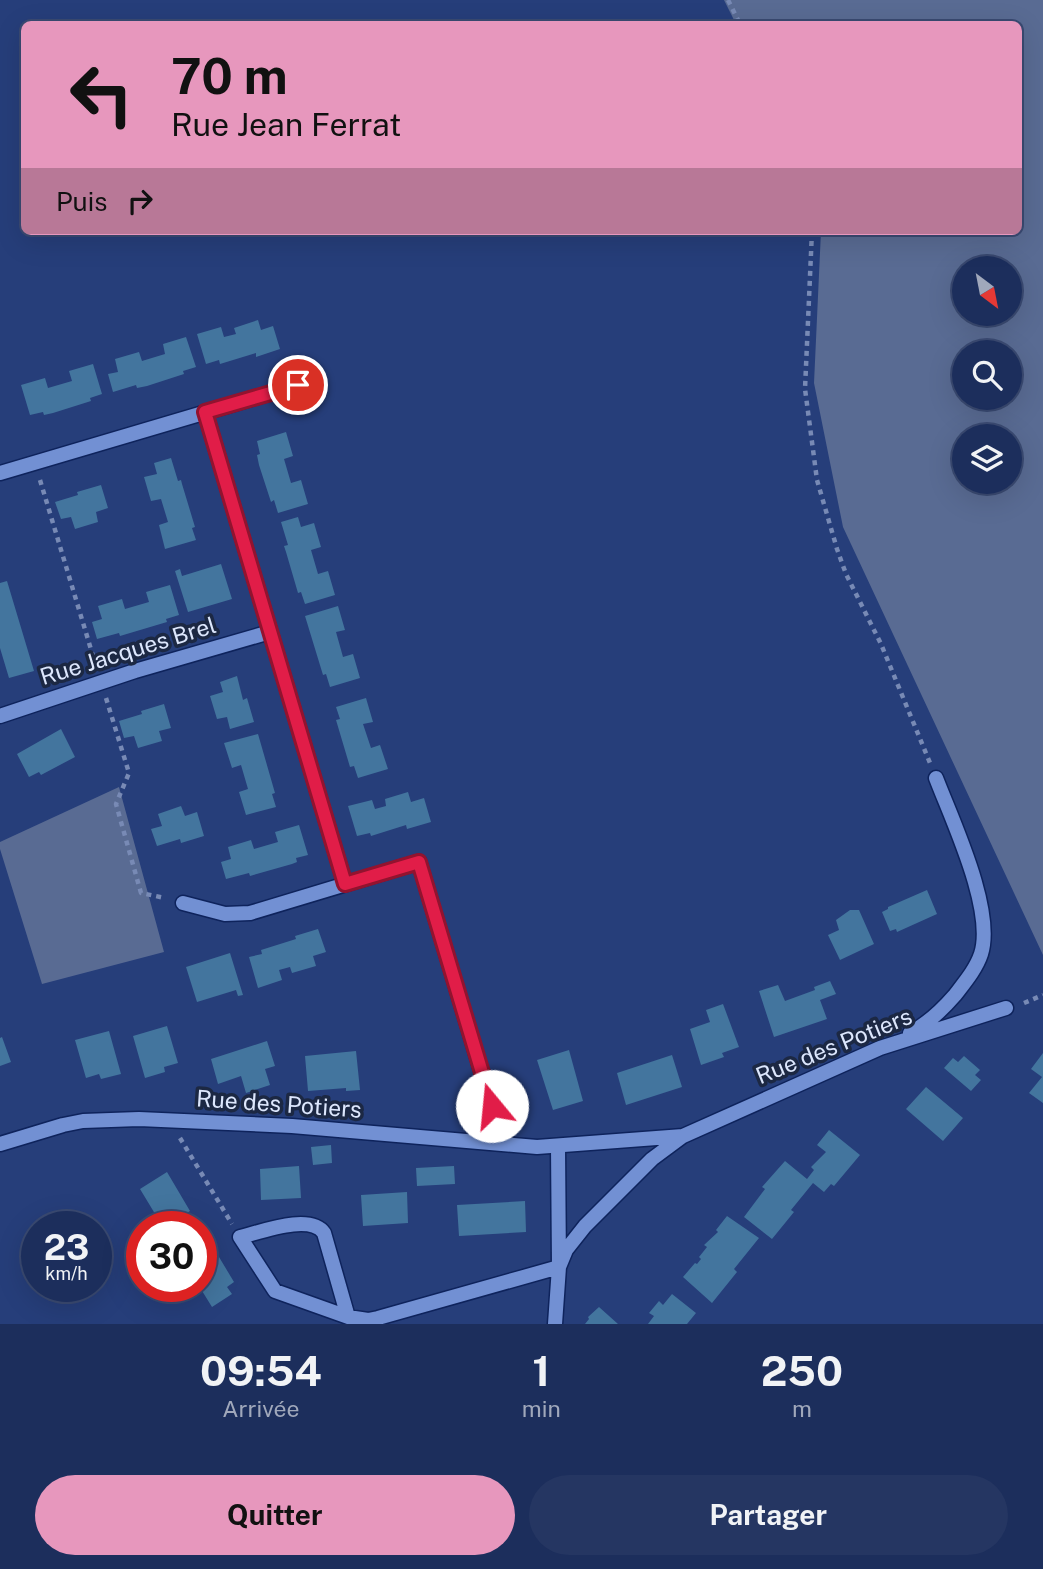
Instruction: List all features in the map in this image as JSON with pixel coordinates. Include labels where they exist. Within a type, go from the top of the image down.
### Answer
[{"type":"street","points":[[0,473],[298,385]]},
{"type":"street","points":[[205,412],[345,884]]},
{"type":"street","name":"Rue Jacques Brel","points":[[0,716],[135,671],[270,632]]},
{"type":"street","points":[[880,1048],[916,1030],[950,1001],[975,967],[984,940],[982,912],[972,874],[936,778]]},
{"type":"street","points":[[183,902],[225,914],[241,914],[419,862],[503,1144]]},
{"type":"street","name":"Rue des Potiers","points":[[559,1267],[566,1250],[585,1226],[652,1159],[683,1136],[880,1048],[1006,1008]]},
{"type":"street","name":"Rue des Potiers","points":[[0,1144],[41,1130],[83,1121],[169,1119],[558,1147],[683,1136]]},
{"type":"street","points":[[555,1324],[559,1267],[558,1147]]},
{"type":"street","points":[[348,1317],[320,1227],[302,1223],[240,1237],[275,1291],[348,1317],[368,1320],[559,1267]]},
{"type":"path","points":[[728,0],[738,21]]},
{"type":"path","points":[[812,235],[805,389],[817,480],[846,574],[881,644],[936,778]]},
{"type":"path","points":[[169,1119],[240,1237]]},
{"type":"shaded area","points":[[724,0],[1043,0],[1043,955],[843,527],[814,383],[821,235],[1022,235],[1022,21],[734,21]]},
{"type":"shaded area","points":[[119,787],[164,952],[42,984],[0,842]]},
{"type":"building","points":[[258,320],[261,330],[273,326],[280,349],[256,357],[256,353],[220,364],[219,360],[206,364],[197,334],[221,327],[224,337],[236,334],[234,328]]},
{"type":"building","points":[[186,337],[196,367],[183,371],[184,374],[147,386],[137,388],[136,385],[113,392],[108,374],[118,372],[115,359],[139,352],[142,361],[165,354],[163,344]]},
{"type":"building","points":[[93,364],[102,394],[90,398],[91,401],[53,413],[30,415],[21,385],[45,378],[48,388],[72,381],[69,371]]},
{"type":"building","points":[[286,432],[293,456],[284,459],[291,483],[301,480],[308,504],[278,513],[274,500],[271,502],[259,465],[257,441]]},
{"type":"building","points":[[171,458],[178,481],[181,480],[195,527],[192,528],[196,540],[165,549],[159,525],[168,522],[161,499],[151,501],[144,477],[157,474],[154,463]]},
{"type":"building","points":[[101,485],[108,508],[96,512],[98,522],[75,529],[71,517],[61,519],[55,502]]},
{"type":"building","points":[[298,517],[301,527],[314,523],[321,547],[311,550],[318,574],[328,571],[335,595],[305,604],[301,592],[298,593],[284,546],[288,545],[281,522]]},
{"type":"building","points":[[221,564],[232,599],[188,612],[175,571],[180,569],[182,576]]},
{"type":"building","points":[[7,581],[34,671],[9,678],[0,648],[0,583]]},
{"type":"building","points":[[170,585],[179,615],[166,619],[167,622],[120,636],[119,633],[97,639],[92,622],[102,619],[98,606],[122,599],[125,609],[149,602],[146,592]]},
{"type":"building","points":[[338,606],[345,630],[336,632],[343,657],[353,654],[360,678],[330,687],[326,674],[323,675],[305,616]]},
{"type":"building","points":[[237,676],[243,700],[247,698],[254,722],[230,729],[227,717],[217,719],[210,696],[223,692],[220,682]]},
{"type":"building","points":[[366,698],[373,722],[363,724],[371,748],[380,745],[388,769],[358,778],[354,766],[350,767],[336,720],[340,719],[336,707]]},
{"type":"building","points":[[164,704],[171,728],[159,731],[162,741],[138,748],[134,736],[124,738],[119,721]]},
{"type":"building","points":[[61,729],[75,757],[41,775],[39,772],[29,777],[17,754]]},
{"type":"building","points":[[258,734],[275,793],[272,794],[276,807],[246,815],[239,792],[248,789],[241,765],[232,768],[224,743]]},
{"type":"building","points":[[408,792],[411,802],[424,798],[431,822],[407,829],[406,825],[371,836],[370,833],[357,836],[348,806],[372,800],[375,809],[386,806],[385,799]]},
{"type":"building","points":[[181,806],[185,816],[197,812],[204,836],[157,846],[151,829],[162,826],[158,814]]},
{"type":"building","points":[[299,825],[308,855],[296,858],[297,862],[292,864],[250,876],[249,873],[226,879],[221,862],[231,859],[228,847],[251,840],[254,849],[278,842],[275,832]]},
{"type":"building","points":[[927,890],[937,914],[897,932],[896,929],[890,931],[882,912]]},
{"type":"building","points":[[850,910],[859,910],[874,944],[840,960],[828,935],[839,930],[836,920]]},
{"type":"building","points":[[318,929],[326,952],[313,956],[316,966],[292,973],[290,967],[279,970],[282,980],[258,988],[249,957],[262,954],[261,950],[296,939],[295,936]]},
{"type":"building","points":[[230,953],[243,995],[238,996],[236,990],[197,1002],[186,967]]},
{"type":"building","points":[[830,981],[836,994],[820,1000],[827,1019],[774,1037],[759,991],[778,985],[785,1001],[815,990],[814,987]]},
{"type":"building","points":[[723,1004],[739,1047],[722,1053],[724,1057],[701,1065],[690,1029],[710,1022],[706,1010]]},
{"type":"building","points":[[167,1026],[178,1063],[164,1067],[165,1072],[145,1078],[133,1036]]},
{"type":"building","points":[[109,1031],[121,1074],[101,1079],[99,1074],[86,1078],[75,1040]]},
{"type":"building","points":[[2,1037],[11,1062],[0,1066],[0,1038]]},
{"type":"building","points":[[267,1041],[275,1066],[265,1069],[270,1085],[246,1093],[241,1076],[218,1084],[211,1059]]},
{"type":"building","points":[[569,1050],[583,1101],[553,1110],[537,1060]]},
{"type":"building","points":[[356,1051],[360,1090],[346,1091],[346,1088],[308,1091],[305,1056]]},
{"type":"building","points":[[1043,1053],[1043,1103],[1029,1093],[1042,1077],[1031,1069]]},
{"type":"building","points":[[672,1055],[682,1087],[626,1105],[617,1073]]},
{"type":"building","points":[[964,1056],[980,1070],[975,1075],[981,1080],[971,1091],[944,1068],[953,1058],[958,1062]]},
{"type":"building","points":[[926,1087],[963,1118],[943,1141],[906,1109]]},
{"type":"building","points":[[829,1130],[860,1155],[834,1186],[831,1184],[824,1192],[813,1183],[772,1239],[744,1217],[765,1189],[762,1187],[785,1161],[807,1179],[814,1170],[811,1167],[826,1152],[817,1145]]},
{"type":"building","points":[[331,1145],[332,1163],[313,1165],[311,1147]]},
{"type":"building","points":[[299,1166],[301,1198],[261,1200],[260,1169]]},
{"type":"building","points":[[454,1166],[455,1184],[417,1186],[416,1168]]},
{"type":"building","points":[[167,1172],[190,1211],[153,1211],[140,1189]]},
{"type":"building","points":[[407,1192],[408,1223],[363,1226],[361,1195]]},
{"type":"building","points":[[525,1201],[526,1232],[459,1236],[457,1205]]},
{"type":"building","points":[[727,1216],[759,1238],[712,1303],[683,1277],[701,1259],[699,1257],[707,1247],[704,1245],[718,1232],[716,1230]]},
{"type":"building","points":[[217,1254],[234,1282],[227,1287],[232,1294],[212,1307],[209,1302],[217,1302]]},
{"type":"building","points":[[672,1294],[696,1313],[687,1324],[648,1324],[654,1316],[649,1313],[659,1301],[663,1305]]},
{"type":"building","points":[[599,1307],[618,1324],[585,1324],[588,1317]]},
{"type":"route","points":[[298,385],[205,412],[345,884],[419,862],[492,1106]]}]
